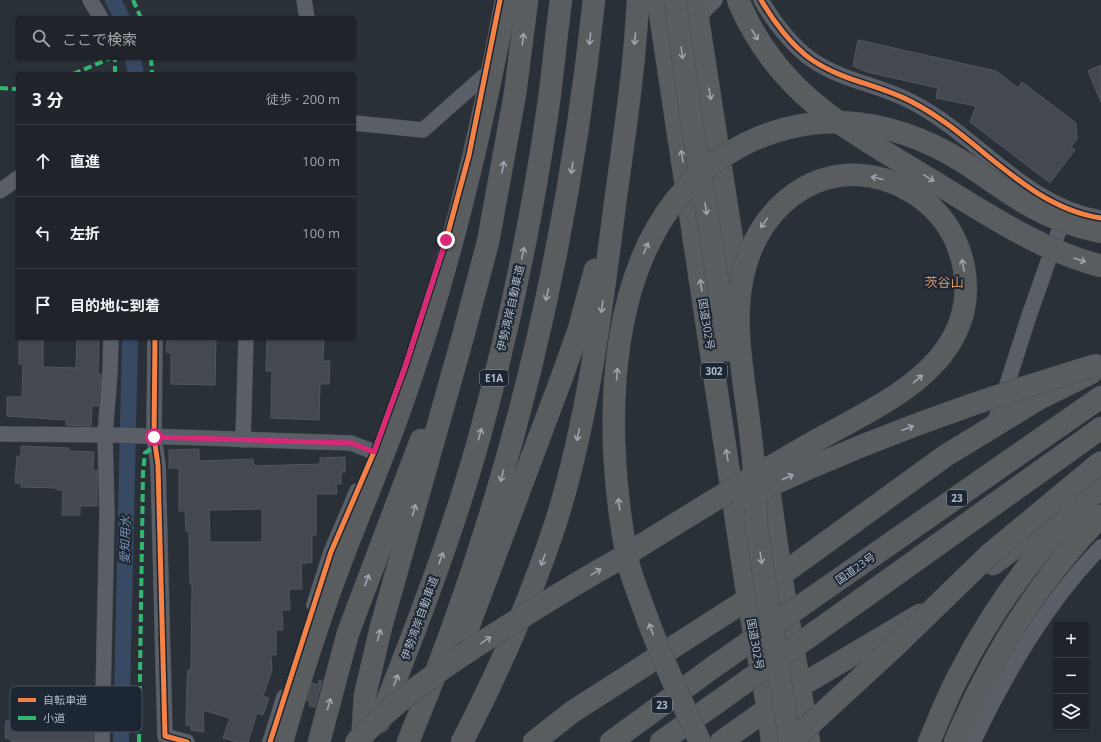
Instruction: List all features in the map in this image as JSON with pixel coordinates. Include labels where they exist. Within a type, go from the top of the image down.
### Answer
[{"type":"highway","points":[[282,742],[322,615],[398,416],[432,313],[459,221],[506,0]]},
{"type":"highway","points":[[362,742],[365,695],[381,627],[474,300],[498,192],[515,94],[528,0]]},
{"type":"highway","name":"伊勢湾岸自動車道","points":[[371,742],[411,643],[447,541],[479,437],[491,392],[529,223],[548,108],[561,0]]},
{"type":"highway","points":[[408,742],[449,639],[474,565],[499,485],[532,362],[554,265],[572,169],[587,64],[594,0]]},
{"type":"highway","points":[[462,742],[482,704],[523,610],[556,521],[570,471],[590,376],[600,317],[626,122],[638,0]]},
{"type":"highway","name":"国道302号","points":[[658,0],[748,599],[768,709],[772,742]]},
{"type":"highway","points":[[675,0],[692,123],[790,742]]},
{"type":"highway","points":[[738,0],[753,32],[768,54],[784,74],[820,108],[872,144],[1010,227],[1062,254],[1101,266]]},
{"type":"highway","points":[[697,9],[727,200],[781,575],[809,742]]},
{"type":"highway","points":[[421,742],[507,528],[576,337],[602,241],[626,122]]},
{"type":"highway","points":[[700,742],[658,648],[629,564],[617,489],[615,423],[618,357],[628,297],[647,244],[677,197],[696,177],[716,161],[738,147],[761,136],[808,124],[833,122],[858,124],[900,132],[924,142],[948,153],[1032,207],[1077,226],[1101,232]]},
{"type":"highway","points":[[356,742],[401,700],[499,631],[741,484],[748,480],[755,476],[762,472],[842,425],[888,400],[921,376],[945,351],[955,335],[962,317],[966,297],[966,279],[957,241],[944,220],[923,199],[888,180],[851,174],[834,177],[799,190],[784,200],[771,214],[760,229],[751,246],[741,281],[740,323],[741,351],[754,461],[754,476],[755,483],[757,534]]},
{"type":"highway","points":[[319,742],[348,633],[427,426],[498,192]]},
{"type":"highway","points":[[616,560],[702,517],[842,453],[972,404],[1101,362]]},
{"type":"highway","points":[[534,742],[572,712],[748,599],[945,456],[1040,398],[1101,368]]},
{"type":"highway","name":"国道23号","points":[[611,742],[712,668],[1101,398]]},
{"type":"highway","name":"23","points":[[661,742],[1101,428]]},
{"type":"highway","points":[[790,742],[892,650],[990,554],[1101,462]]},
{"type":"highway","points":[[721,742],[800,686],[912,621],[970,581],[1040,529],[1101,471]]},
{"type":"highway","points":[[929,742],[959,674],[992,616],[1045,545],[1101,487]]},
{"type":"highway","points":[[955,742],[989,670],[1013,629],[1043,584],[1080,538],[1101,516]]},
{"type":"street","points":[[90,0],[100,16]]},
{"type":"street","points":[[304,0],[307,16]]},
{"type":"street","points":[[270,742],[331,552],[374,452],[405,367],[446,240],[470,155],[484,76],[500,0]]},
{"type":"street","points":[[697,9],[715,0]]},
{"type":"street","points":[[761,0],[786,34],[810,58],[833,73],[882,89],[912,102],[963,134],[1034,191],[1067,208],[1101,218]]},
{"type":"street","points":[[356,123],[423,130],[484,76]]},
{"type":"street","points":[[0,191],[16,179]]},
{"type":"street","points":[[994,425],[1028,319],[1067,208]]},
{"type":"street","points":[[103,686],[111,340]]},
{"type":"street","points":[[155,340],[154,437],[158,465],[165,736],[188,742]]},
{"type":"street","points":[[243,440],[246,340]]},
{"type":"street","points":[[0,434],[109,435],[351,443],[374,452]]},
{"type":"street","points":[[973,742],[996,694],[1019,654],[1053,603],[1101,547]]},
{"type":"street","points":[[102,732],[102,742]]},
{"type":"building","points":[[858,40],[996,71],[1018,88],[1022,82],[1076,123],[1077,139],[1071,147],[1075,150],[1050,183],[970,122],[976,106],[936,98],[938,88],[867,72],[853,66]]},
{"type":"building","points":[[1101,65],[1101,102],[1088,71]]},
{"type":"building","points":[[19,340],[43,340],[43,367],[76,368],[77,340],[99,340],[98,374],[101,375],[98,406],[92,406],[91,426],[66,425],[66,420],[7,416],[7,397],[22,397],[23,364],[19,364]]},
{"type":"building","points":[[167,340],[216,340],[215,385],[171,384],[171,353],[166,352]]},
{"type":"building","points":[[267,340],[324,340],[323,361],[330,361],[329,384],[320,384],[319,420],[271,418],[272,371],[266,371]]},
{"type":"building","points":[[21,446],[69,448],[69,451],[94,452],[93,471],[97,470],[97,506],[80,506],[80,515],[62,515],[63,490],[57,490],[57,488],[21,487],[21,483],[15,483],[17,456],[21,456]]},
{"type":"building","points":[[199,449],[199,461],[253,459],[254,466],[320,464],[320,458],[345,457],[345,472],[341,472],[341,484],[336,484],[337,494],[316,494],[316,535],[312,535],[312,562],[301,564],[302,589],[289,589],[290,610],[282,610],[283,630],[276,630],[276,655],[271,655],[272,670],[263,696],[269,698],[263,715],[257,713],[248,742],[236,742],[223,738],[230,718],[203,710],[204,732],[191,730],[191,725],[186,726],[187,679],[188,670],[191,670],[192,584],[190,584],[189,531],[186,531],[185,511],[179,511],[179,468],[169,468],[169,450]],"holes":[[[262,509],[262,542],[210,542],[209,510]]]},
{"type":"building","points":[[319,680],[322,681],[315,707],[309,706],[310,702],[307,701],[312,683],[318,685]]},
{"type":"building","points":[[6,721],[10,721],[10,732],[93,732],[93,742],[11,742],[11,739],[5,738]]},
{"type":"waterway","name":"愛知用水","points":[[113,0],[121,16]]},
{"type":"waterway","name":"愛知用水","points":[[133,60],[136,72]]},
{"type":"waterway","name":"愛知用水","points":[[122,686],[130,340]]},
{"type":"waterway","name":"愛知用水","points":[[121,732],[121,742]]},
{"type":"marked path","points":[[133,0],[140,16]]},
{"type":"marked path","points":[[78,72],[106,60]]},
{"type":"marked path","points":[[115,60],[115,72]]},
{"type":"marked path","points":[[151,60],[152,72]]},
{"type":"marked path","points":[[0,88],[16,89]]},
{"type":"marked path","points":[[140,686],[143,473],[145,453],[155,446]]},
{"type":"marked path","points":[[139,732],[139,742]]},
{"type":"cycle path","points":[[270,742],[331,552],[374,452],[405,367],[446,240],[469,155],[500,0]]},
{"type":"cycle path","points":[[761,0],[784,33],[797,48],[812,60],[837,73],[887,91],[912,102],[936,116],[1025,185],[1049,200],[1074,211],[1101,218]]},
{"type":"cycle path","points":[[155,340],[154,437],[158,465],[165,736],[187,742]]},
{"type":"district","name":"茨谷山","points":[[944,282]]},
{"type":"route","points":[[154,437],[351,443],[374,452],[405,367],[446,240]]}]
